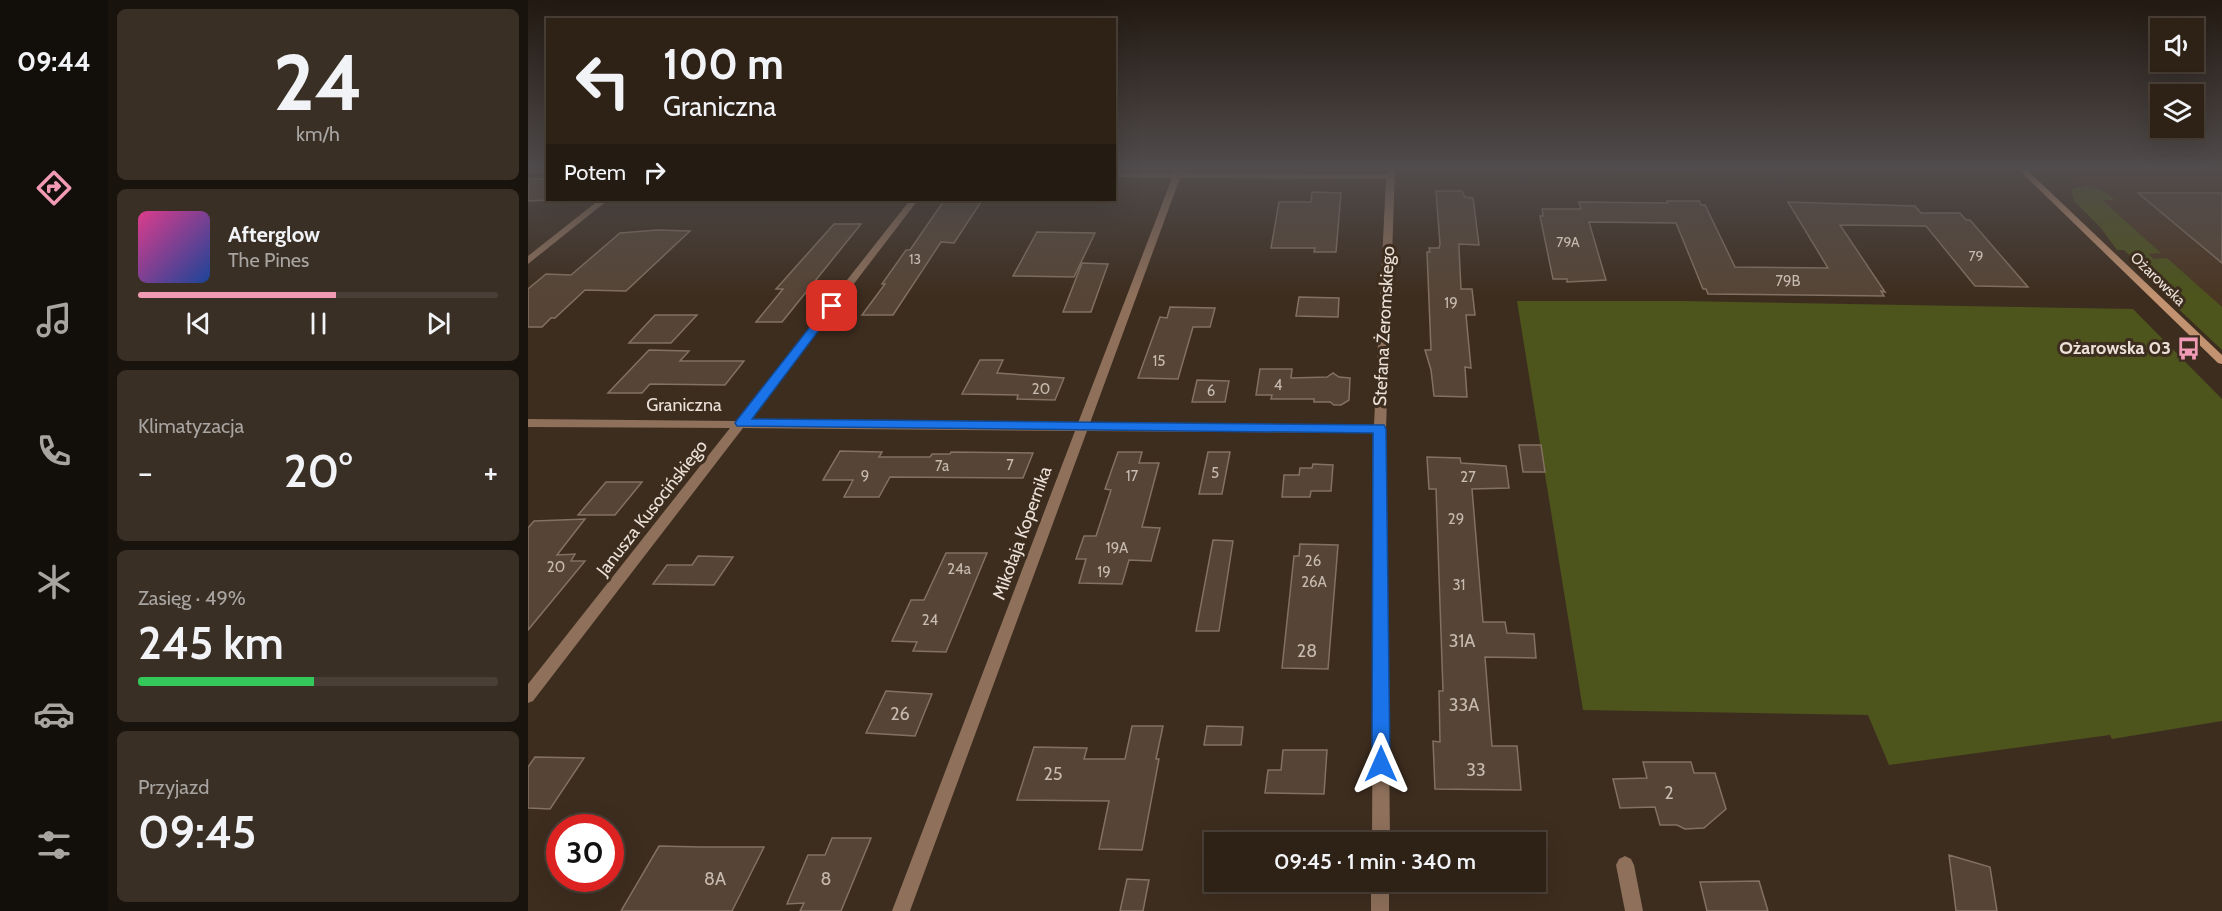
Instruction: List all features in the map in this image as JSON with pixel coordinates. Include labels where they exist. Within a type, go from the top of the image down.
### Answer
[{"type":"main road","name":"Ożarowska","points":[[2066,212],[2222,361]]},
{"type":"street","points":[[528,261],[590,212]]},
{"type":"street","name":"Janusza Kusocińskiego","points":[[528,696],[905,212]]},
{"type":"street","name":"Mikołaja Kopernika","points":[[901,911],[1163,212]]},
{"type":"street","name":"Stefana Żeromskiego","points":[[1381,832],[1380,429],[1389,212]]},
{"type":"street","name":"Graniczna","points":[[528,423],[1380,429]]},
{"type":"street","points":[[1625,865],[1634,911]]},
{"type":"street","points":[[1380,892],[1380,911]]},
{"type":"shaded area","points":[[2096,212],[2222,212],[2222,327]]},
{"type":"green space","points":[[2085,212],[2115,212],[2161,253],[2148,254],[2154,259],[2167,258],[2222,307],[2222,350],[2169,300],[2176,299],[2165,289],[2171,289],[2163,282],[2158,282],[2124,250],[2117,250],[2101,228]]},
{"type":"green space","points":[[1517,301],[1680,301],[2133,309],[2222,399],[2222,721],[2112,739],[2110,735],[1889,765],[1868,715],[1583,710]]},
{"type":"building","points":[[936,212],[975,212],[954,243],[941,242],[893,315],[862,315],[906,250],[910,250]]},
{"type":"building","points":[[1277,212],[1339,212],[1336,252],[1314,252],[1315,248],[1271,248]]},
{"type":"building","points":[[1438,212],[1475,212],[1479,245],[1459,244],[1461,289],[1472,289],[1475,315],[1466,315],[1471,368],[1465,367],[1467,397],[1434,396],[1431,370],[1425,350],[1431,350],[1427,252],[1430,252],[1429,248],[1439,248]]},
{"type":"building","points":[[1542,212],[1708,212],[1735,267],[1828,268],[1794,212],[1960,213],[1966,220],[1970,220],[2028,287],[1975,286],[1926,226],[1840,225],[1885,292],[1881,291],[1884,296],[1708,294],[1706,289],[1703,289],[1676,223],[1589,222],[1606,280],[1567,282],[1567,279],[1553,279],[1540,216],[1543,216]]},
{"type":"building","points":[[2160,212],[2222,212],[2222,263]]},
{"type":"building","points":[[834,224],[861,224],[782,322],[756,322],[783,289],[776,289]]},
{"type":"building","points":[[657,230],[690,231],[626,291],[585,290],[542,327],[528,327],[528,289],[546,274],[571,275],[620,233]]},
{"type":"building","points":[[1037,232],[1095,233],[1074,277],[1013,276]]},
{"type":"building","points":[[1082,263],[1108,264],[1091,312],[1063,312]]},
{"type":"building","points":[[1299,297],[1339,298],[1338,317],[1296,316]]},
{"type":"building","points":[[1170,307],[1215,308],[1210,327],[1193,327],[1178,379],[1138,378],[1160,317],[1167,318]]},
{"type":"building","points":[[655,315],[697,315],[671,343],[629,343]]},
{"type":"building","points":[[649,350],[689,351],[680,361],[744,361],[725,385],[650,384],[642,393],[608,393]]},
{"type":"building","points":[[980,360],[1003,360],[997,373],[1064,378],[1055,400],[1017,399],[1018,395],[962,394]]},
{"type":"building","points":[[1260,369],[1292,369],[1291,378],[1327,377],[1333,373],[1339,377],[1350,378],[1349,400],[1341,405],[1334,405],[1330,402],[1314,402],[1314,399],[1271,399],[1272,395],[1256,395]]},
{"type":"building","points":[[1197,380],[1229,381],[1225,402],[1192,402]]},
{"type":"building","points":[[1519,445],[1541,445],[1545,472],[1523,472]]},
{"type":"building","points":[[840,451],[882,452],[879,457],[930,457],[932,454],[950,454],[951,452],[1033,453],[1023,478],[890,477],[879,497],[844,497],[853,480],[823,480]]},
{"type":"building","points":[[1118,452],[1142,452],[1139,463],[1159,463],[1142,527],[1160,528],[1151,561],[1129,560],[1122,584],[1079,583],[1086,559],[1076,559],[1084,536],[1096,536],[1111,490],[1105,489]]},
{"type":"building","points":[[1208,452],[1230,452],[1222,494],[1199,494]]},
{"type":"building","points":[[1427,457],[1460,458],[1461,463],[1506,466],[1509,488],[1472,489],[1483,622],[1505,622],[1507,633],[1534,634],[1536,658],[1485,657],[1492,746],[1517,746],[1521,790],[1435,789],[1433,741],[1440,742],[1439,691],[1443,691],[1436,489],[1429,489]]},
{"type":"building","points":[[1313,464],[1333,465],[1331,491],[1311,491],[1310,497],[1282,497],[1284,475],[1299,475],[1300,468],[1312,468]]},
{"type":"building","points":[[606,482],[642,482],[615,515],[578,515]]},
{"type":"building","points":[[585,519],[557,555],[575,554],[571,561],[585,561],[528,630],[528,528],[534,521]]},
{"type":"building","points":[[1213,540],[1233,541],[1219,631],[1196,631]]},
{"type":"building","points":[[1300,544],[1338,545],[1328,669],[1282,668],[1294,556],[1299,556]]},
{"type":"building","points":[[946,553],[987,553],[946,652],[913,651],[917,642],[892,641],[911,600],[924,600]]},
{"type":"building","points":[[698,556],[733,557],[714,585],[653,584],[667,565],[692,565]]},
{"type":"building","points":[[886,691],[932,694],[915,736],[866,733]]},
{"type":"building","points":[[1132,726],[1163,726],[1142,850],[1099,849],[1109,801],[1017,800],[1034,747],[1087,748],[1084,759],[1125,759]]},
{"type":"building","points":[[1207,726],[1243,727],[1241,745],[1204,745]]},
{"type":"building","points":[[1283,750],[1327,750],[1324,794],[1265,793],[1268,770],[1281,770]]},
{"type":"building","points":[[535,757],[584,758],[550,809],[528,808],[528,767]]},
{"type":"building","points":[[1643,762],[1691,762],[1694,773],[1715,773],[1726,809],[1704,828],[1685,829],[1677,825],[1660,825],[1655,807],[1620,808],[1613,779],[1647,778]]},
{"type":"building","points":[[832,838],[871,838],[841,911],[800,911],[804,903],[787,904],[808,855],[825,855]]},
{"type":"building","points":[[659,846],[764,847],[732,911],[621,911]]},
{"type":"building","points":[[1949,855],[1990,867],[1997,911],[1956,911]]},
{"type":"building","points":[[1127,879],[1149,880],[1143,911],[1120,911]]},
{"type":"building","points":[[1759,881],[1768,911],[1707,911],[1700,882]]},
{"type":"place","name":"Ożarowska 03","points":[[2189,348]]},
{"type":"route","points":[[832,306],[742,423],[1081,428],[1380,429],[1381,764]]}]
